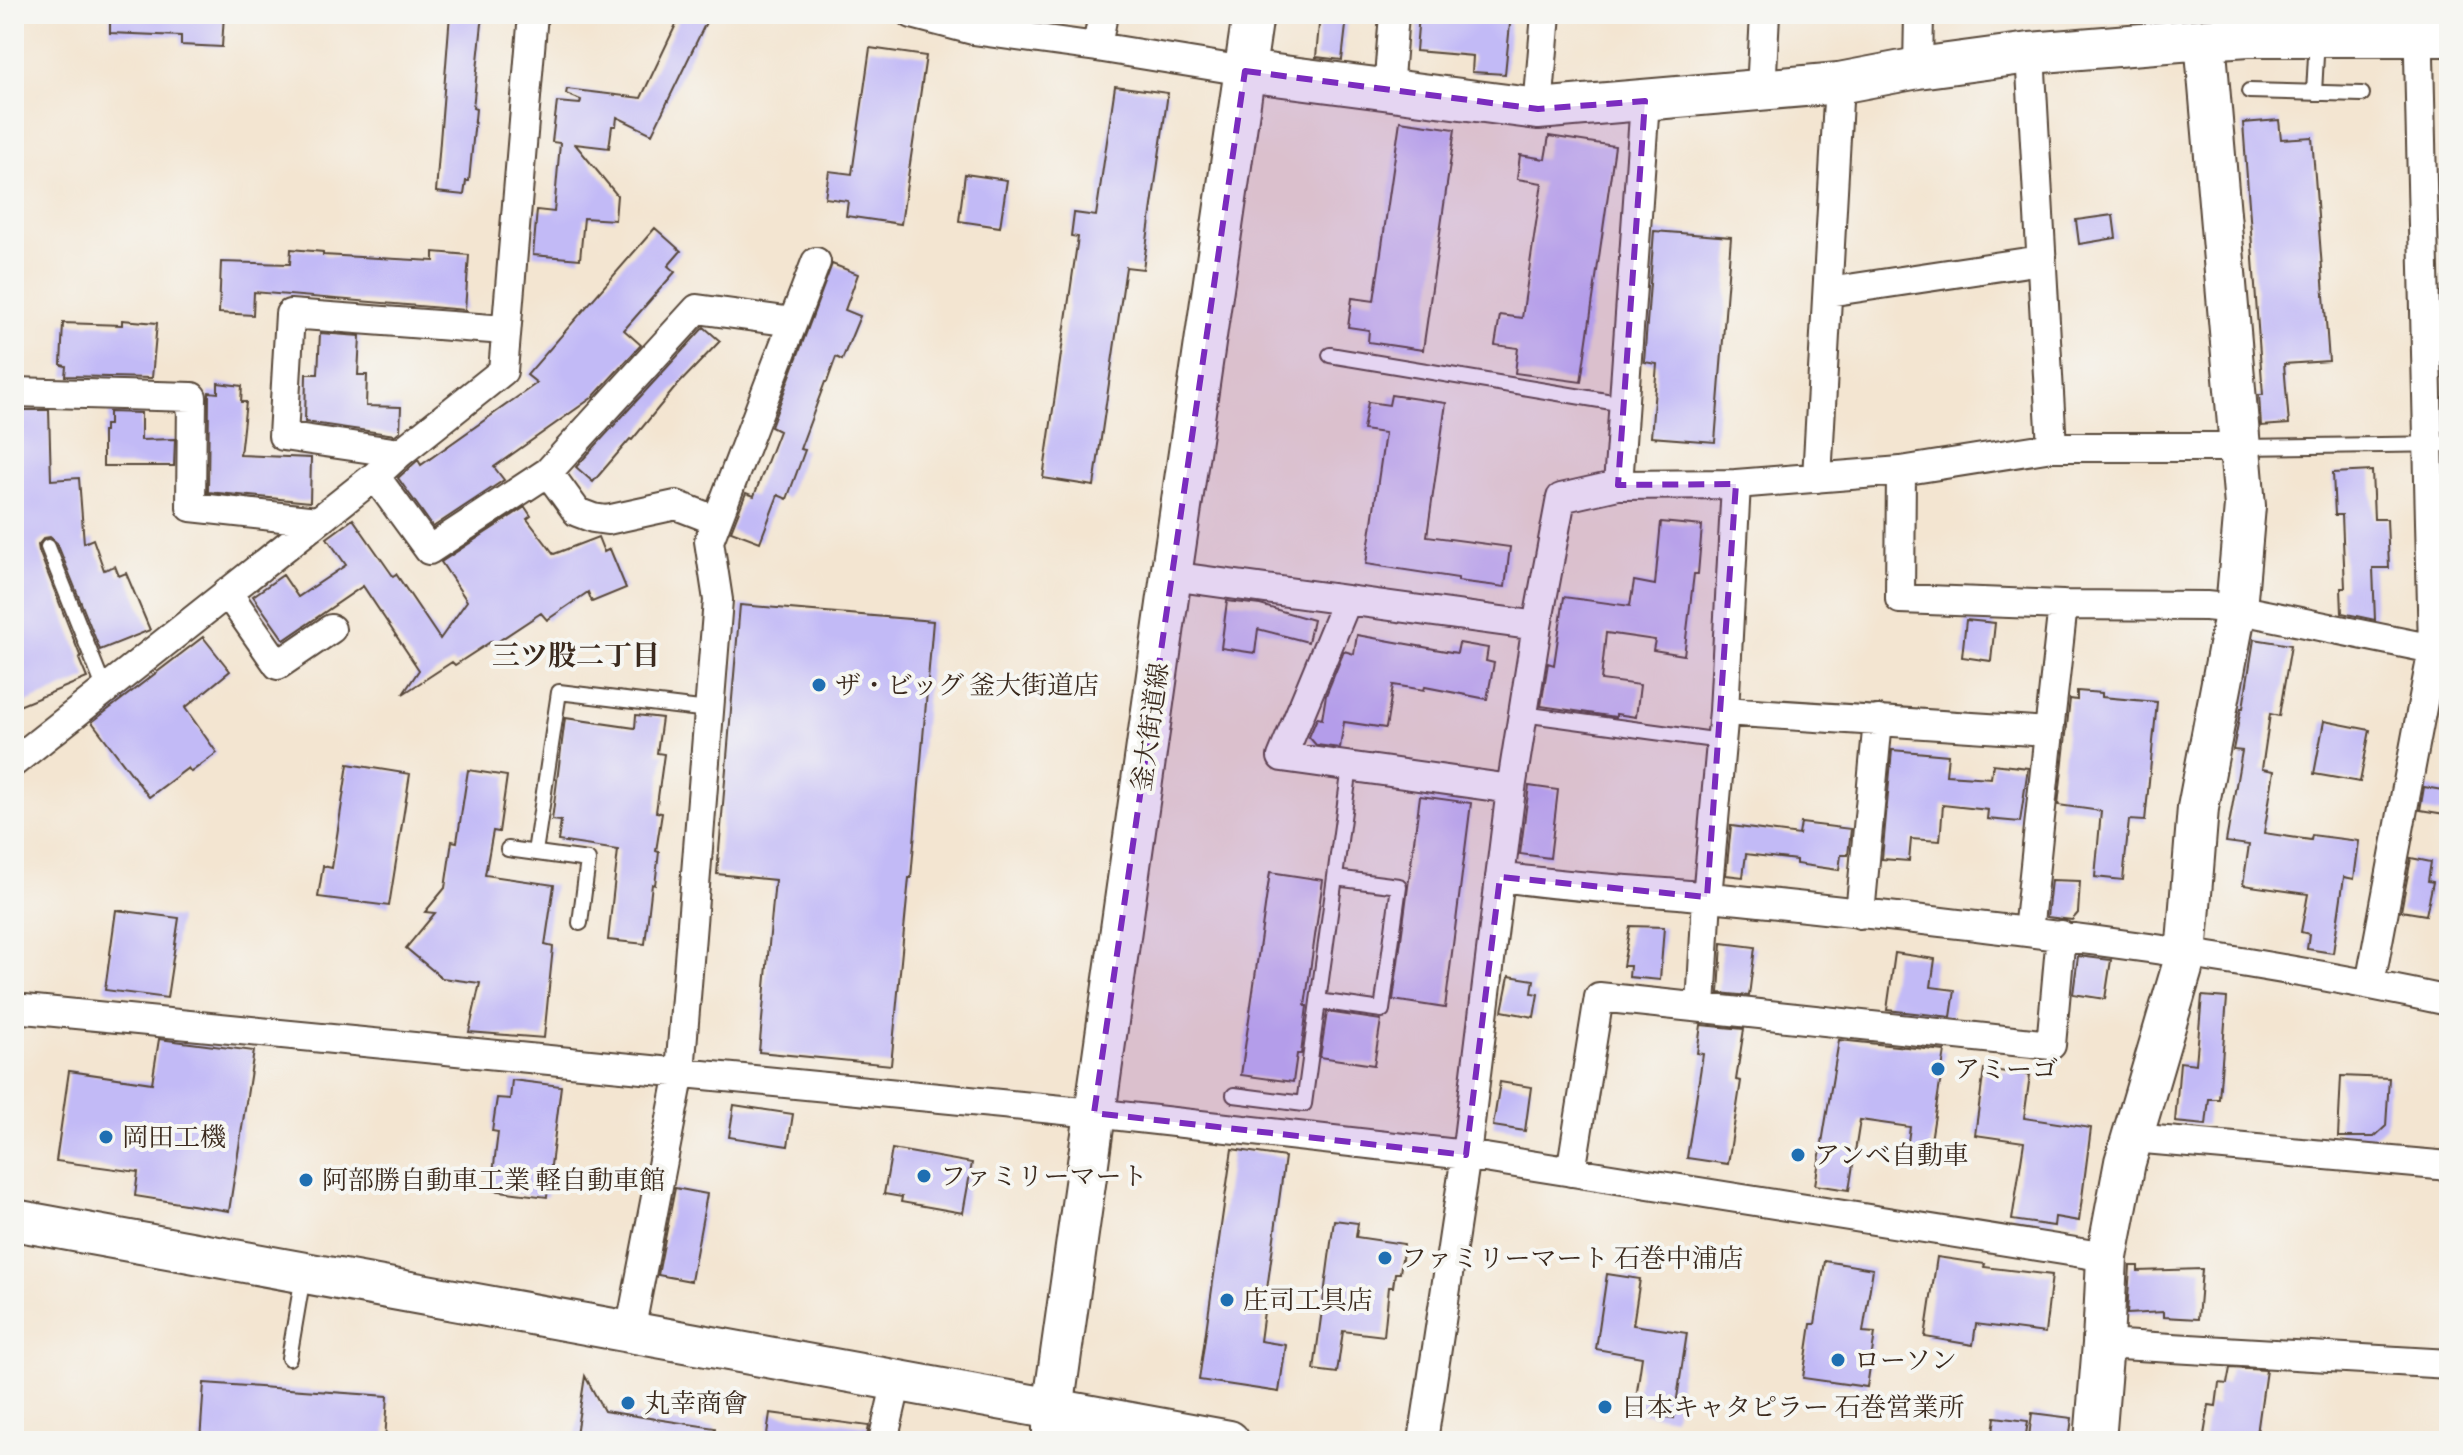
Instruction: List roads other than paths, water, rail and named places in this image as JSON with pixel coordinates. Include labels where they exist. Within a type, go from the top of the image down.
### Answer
[{"type":"street","points":[[14,762],[503,371],[533,14]]},
{"type":"street","points":[[912,14],[973,30],[1388,91],[1538,109],[1839,83],[1918,68],[2030,53],[2205,39],[2248,25],[2317,37],[2428,29],[2441,651],[2370,984]]},
{"type":"street","points":[[1097,47],[1103,14]]},
{"type":"street","name":"釜大街道線","points":[[1053,1425],[1094,1113],[1253,14]]},
{"type":"street","points":[[1388,91],[1394,14]]},
{"type":"street","points":[[1538,109],[1546,14]]},
{"type":"street","points":[[1761,91],[1765,14]]},
{"type":"street","points":[[1918,68],[1919,14]]},
{"type":"street","points":[[2095,1441],[2107,1257],[2125,1162],[2186,955],[2198,808],[2236,609],[2245,506],[2205,39]]},
{"type":"street","points":[[2030,53],[2052,447]]},
{"type":"street","points":[[1817,478],[1839,83]]},
{"type":"street","points":[[1618,485],[1645,101]]},
{"type":"street","points":[[1828,292],[2041,260]]},
{"type":"street","points":[[630,1332],[680,1072],[718,600],[709,541],[816,262]]},
{"type":"street","points":[[375,476],[429,550],[548,472],[697,309],[793,322]]},
{"type":"street","points":[[400,453],[283,436],[290,314],[505,330]]},
{"type":"street","points":[[14,392],[192,397],[191,507],[317,521]]},
{"type":"street","points":[[1423,1441],[1466,1155],[1511,789],[1561,498],[1618,485],[1736,484],[1901,471],[2052,447],[2241,447]]},
{"type":"street","points":[[1901,471],[1900,599],[2206,606],[2236,609],[2441,651]]},
{"type":"street","points":[[548,472],[577,512],[593,518],[607,520],[676,505],[715,520]]},
{"type":"street","points":[[1701,1007],[1707,897],[1724,711],[1736,484]]},
{"type":"street","points":[[1171,576],[1537,626]]},
{"type":"street","points":[[227,592],[278,665],[331,629]]},
{"type":"street","points":[[1347,600],[1282,757],[1511,789]]},
{"type":"street","points":[[2028,932],[2063,605]]},
{"type":"street","points":[[1724,711],[2049,732]]},
{"type":"street","points":[[1860,914],[1878,720]]},
{"type":"street","points":[[1500,877],[2061,935],[2370,984],[2449,1001]]},
{"type":"street","points":[[1571,1172],[1599,997],[2051,1045],[2061,935]]},
{"type":"street","points":[[14,1008],[1094,1113],[1466,1155],[2107,1257]]},
{"type":"street","points":[[2133,1138],[2449,1166]]},
{"type":"street","points":[[14,1220],[897,1381],[1053,1425],[1229,1441]]},
{"type":"street","points":[[2103,1344],[2449,1364]]},
{"type":"street","points":[[883,1441],[897,1381]]},
{"type":"lane","points":[[2314,93],[2317,37]]},
{"type":"lane","points":[[2249,91],[2362,94]]},
{"type":"lane","points":[[1330,355],[1624,404]]},
{"type":"lane","points":[[2241,447],[2439,444]]},
{"type":"lane","points":[[48,547],[105,690]]},
{"type":"lane","points":[[535,852],[559,692],[708,710]]},
{"type":"lane","points":[[1523,714],[1721,741]]},
{"type":"lane","points":[[1234,1095],[1304,1104],[1350,767]]},
{"type":"lane","points":[[508,849],[588,860],[580,923]]},
{"type":"lane","points":[[1318,1001],[1382,1010],[1399,886],[1335,878]]},
{"type":"lane","points":[[289,1358],[304,1273]]},
{"type":"place","name":"ザ・ビッグ 釜大街道店","points":[[819,685]]},
{"type":"place","name":"アミーゴ","points":[[1938,1069]]},
{"type":"place","name":"岡田工機","points":[[106,1137]]},
{"type":"place","name":"アンベ自動車","points":[[1798,1155]]},
{"type":"place","name":"ファミリーマート","points":[[924,1176]]},
{"type":"place","name":"阿部勝自動車工業 軽自動車館","points":[[306,1180]]},
{"type":"place","name":"ファミリーマート 石巻中浦店","points":[[1385,1258]]},
{"type":"place","name":"庄司工具店","points":[[1227,1300]]},
{"type":"place","name":"ローソン","points":[[1838,1360]]},
{"type":"place","name":"丸幸商會","points":[[628,1403]]},
{"type":"place","name":"日本キャタピラー 石巻営業所","points":[[1605,1407]]},
{"type":"district","name":"三ツ股二丁目","points":[[576,655]]}]
